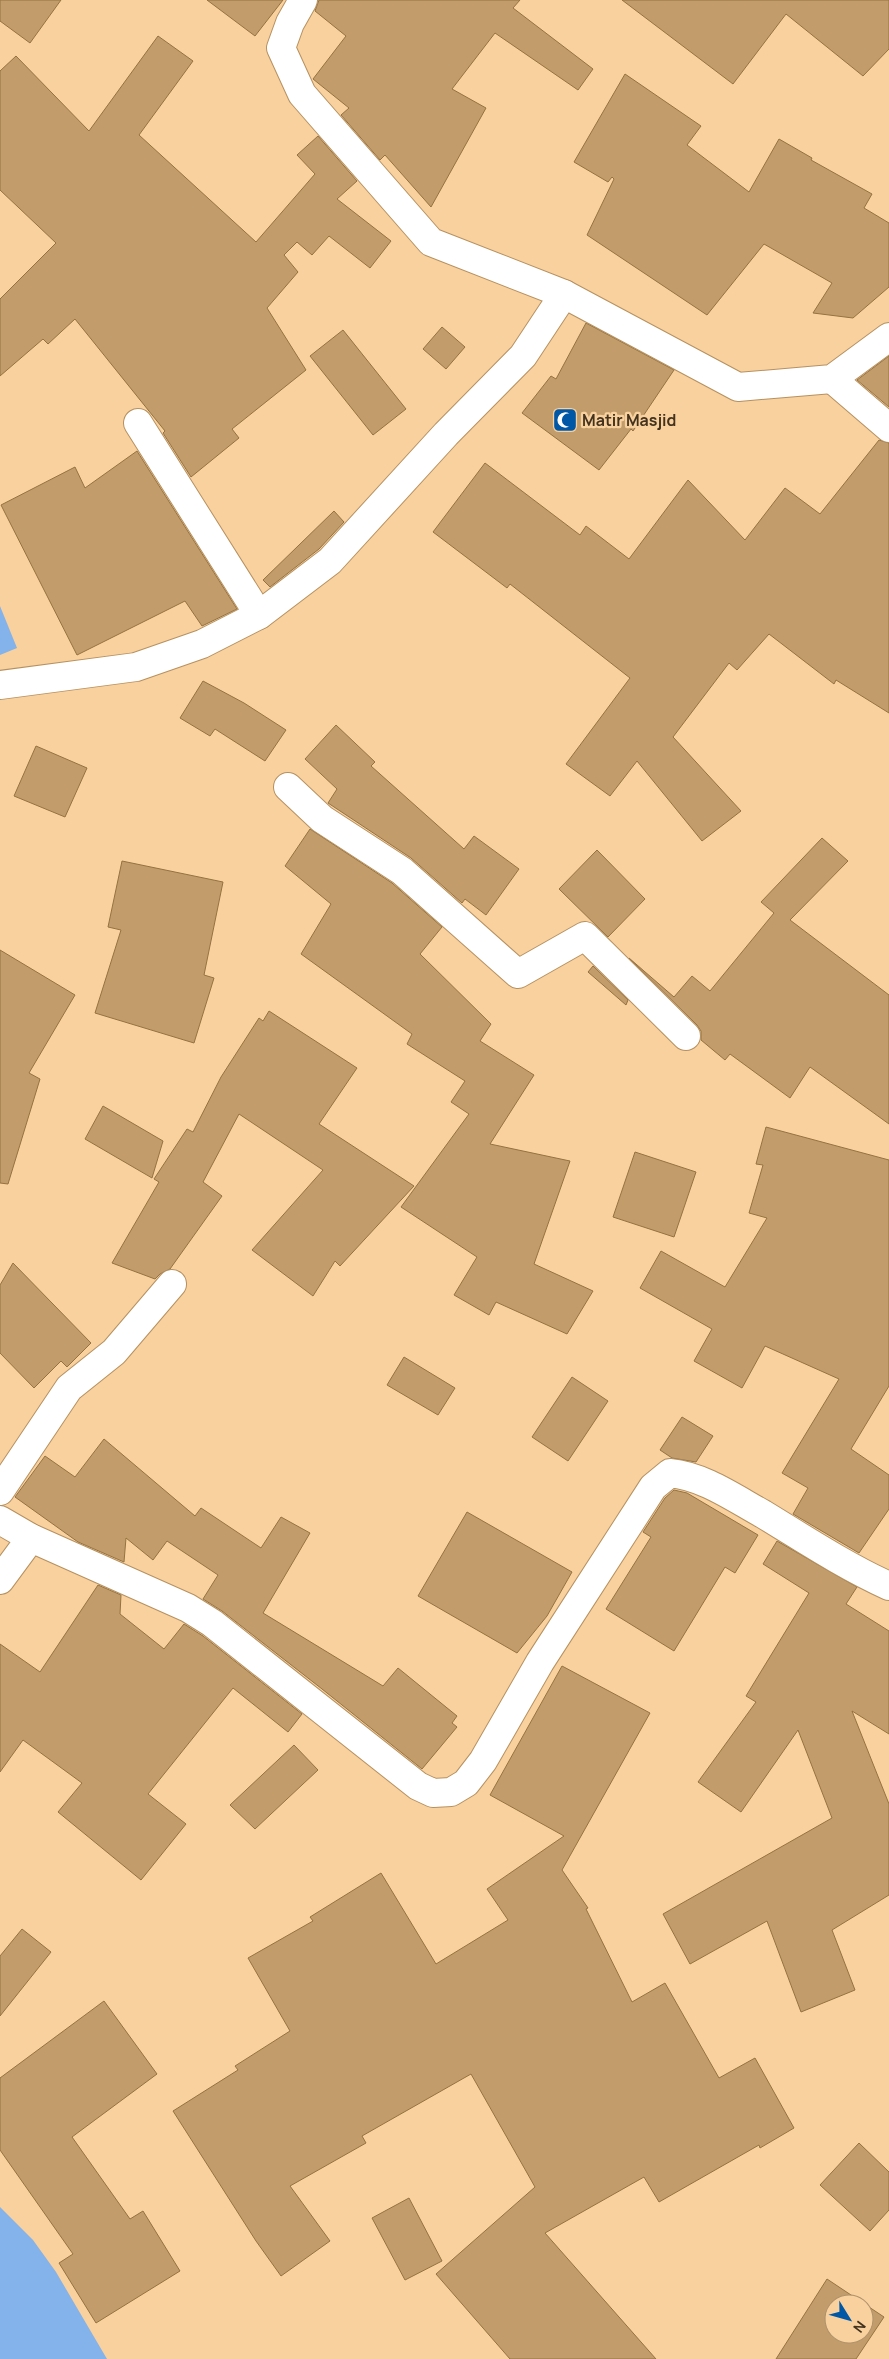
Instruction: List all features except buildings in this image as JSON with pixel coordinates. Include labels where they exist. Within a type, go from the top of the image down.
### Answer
[{"type":"street","points":[[303,0],[290,23],[280,48],[302,94],[431,242],[564,294],[738,387],[832,379],[889,337]]},
{"type":"street","points":[[0,685],[136,667],[202,644],[259,615],[330,561],[446,434],[523,356],[564,294]]},
{"type":"street","points":[[832,379],[889,428]]},
{"type":"street","points":[[138,423],[259,615]]},
{"type":"street","points":[[288,787],[322,819],[402,871],[518,974],[585,936],[686,1036]]},
{"type":"street","points":[[0,1491],[69,1388],[114,1352],[172,1284]]},
{"type":"street","points":[[0,1520],[31,1538],[188,1608],[212,1623],[383,1760],[418,1786],[433,1792],[451,1792],[466,1783],[483,1761],[540,1662],[653,1487],[670,1473],[687,1474],[732,1496],[863,1574],[889,1586]]},
{"type":"street","points":[[0,1580],[31,1538]]},
{"type":"water","points":[[0,606],[17,648],[0,655]]},
{"type":"water","points":[[0,2207],[33,2240],[56,2272],[107,2359],[0,2359]]},
{"type":"place","name":"Matir Masjid","points":[[565,420]]}]
